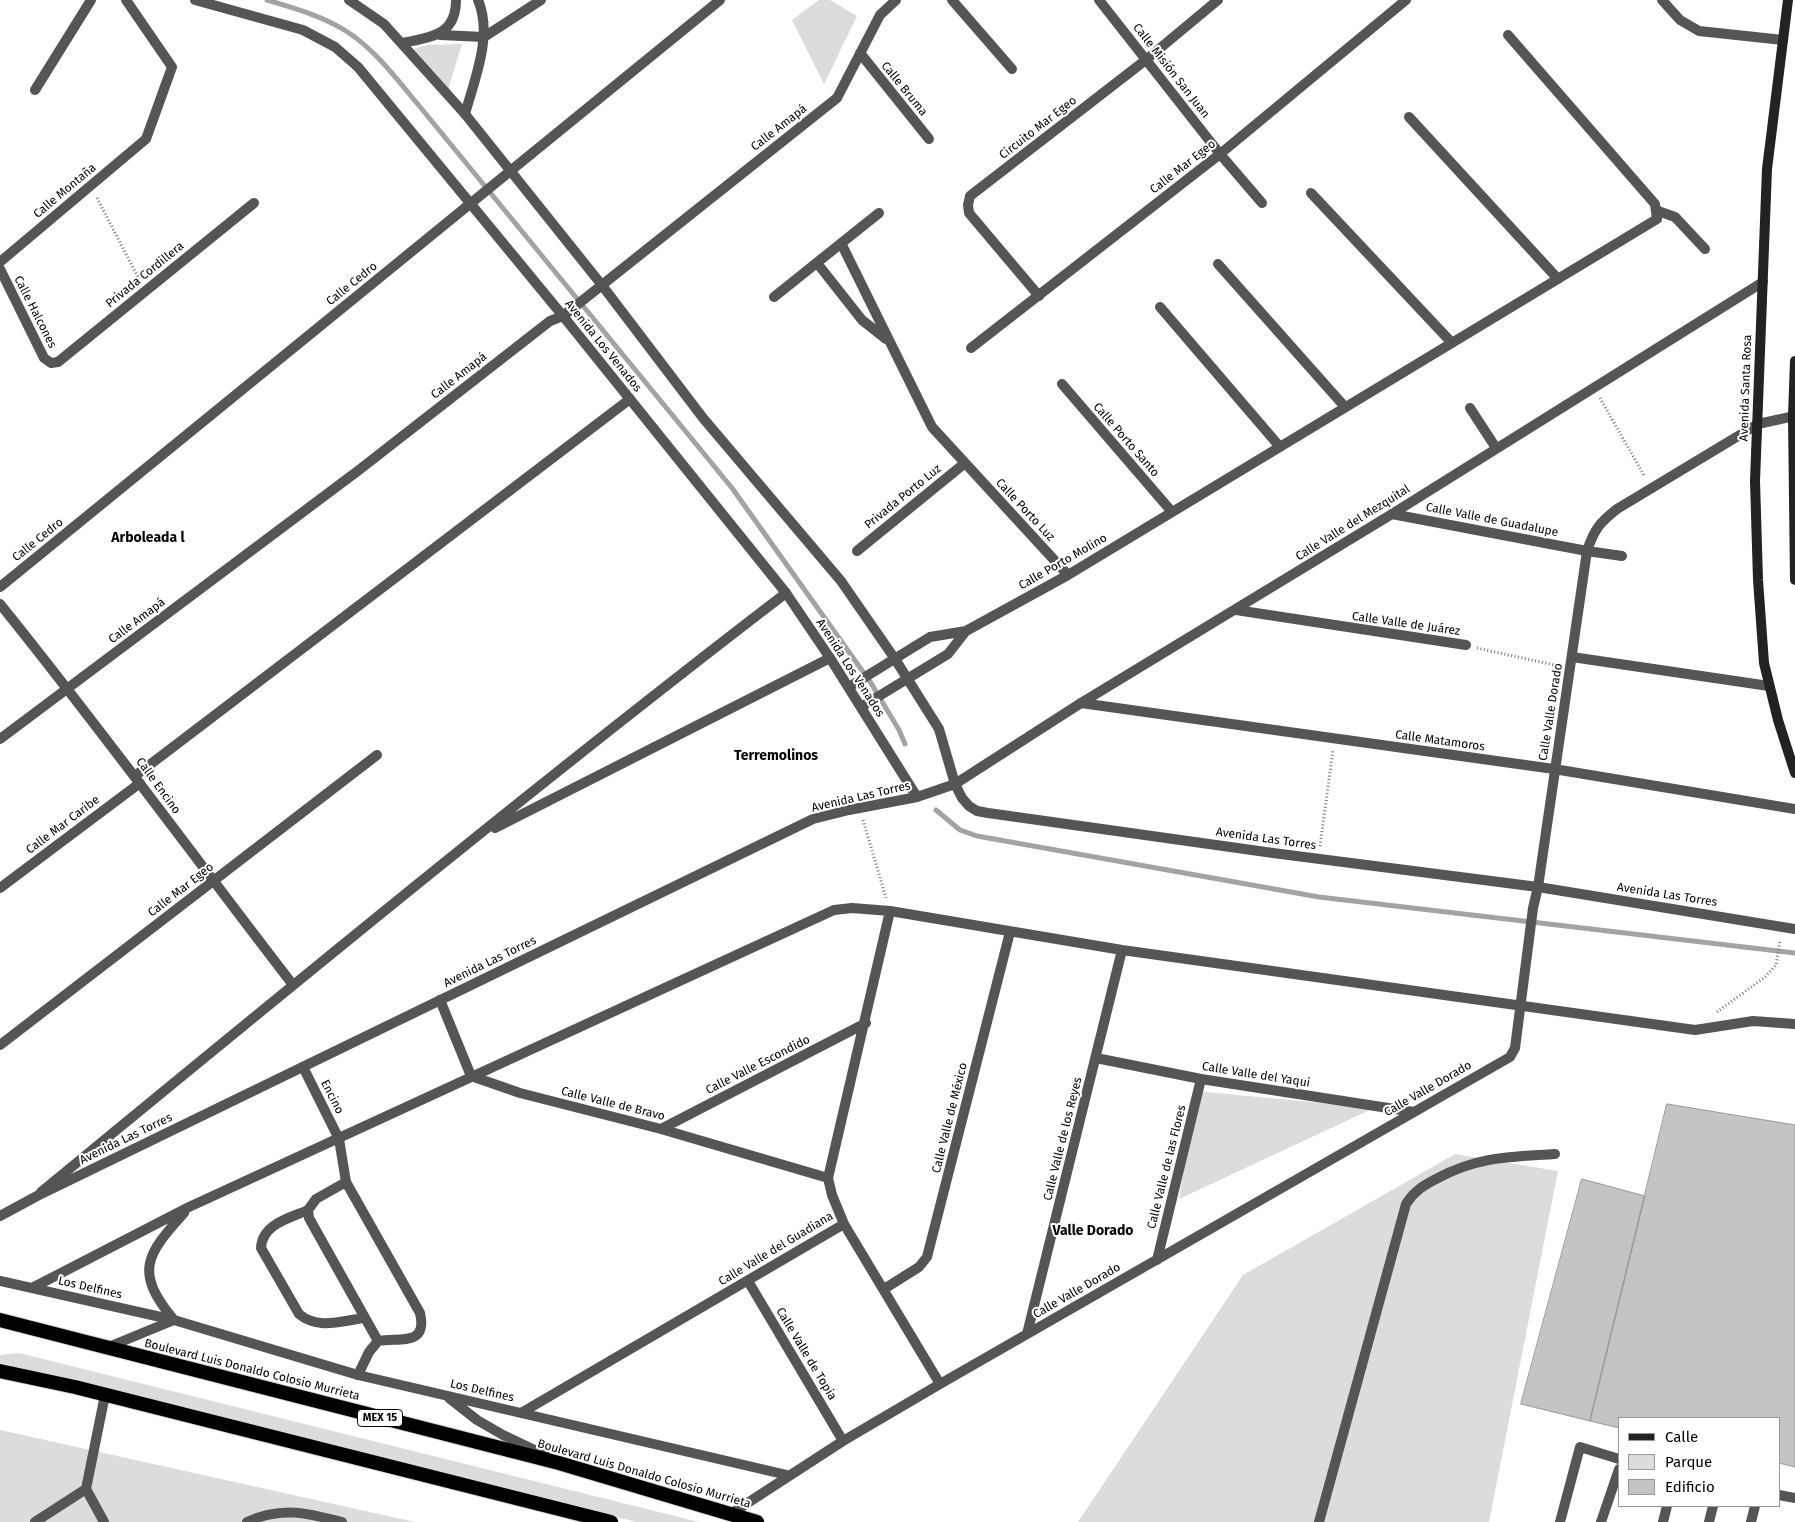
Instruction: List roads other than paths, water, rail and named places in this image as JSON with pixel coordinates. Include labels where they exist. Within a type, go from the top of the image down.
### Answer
[{"type":"highway","name":"Boulevard Luis Donaldo Colosio Murrieta","points":[[0,1320],[559,1463],[757,1522]]},
{"type":"highway","points":[[0,1371],[105,1395],[611,1522]]},
{"type":"main road","name":"Avenida Santa Rosa","points":[[1788,0],[1767,169],[1755,481],[1758,580],[1764,664],[1795,773]]},
{"type":"main road","points":[[1795,361],[1795,580]]},
{"type":"street","points":[[35,90],[91,0]]},
{"type":"street","name":"Calle Montaña","points":[[0,262],[146,139],[172,67],[126,0]]},
{"type":"street","name":"Avenida Los Venados","points":[[195,0],[303,30],[335,47],[358,67],[563,316],[786,593],[849,687],[917,797]]},
{"type":"street","points":[[349,0],[384,24],[465,114],[601,284],[703,418],[841,581],[895,659],[939,730],[955,784]]},
{"type":"street","points":[[440,35],[450,24],[456,0]]},
{"type":"street","points":[[465,114],[484,37],[484,14],[478,0]]},
{"type":"street","points":[[403,44],[440,35],[484,37],[541,0]]},
{"type":"street","name":"Calle Cedro","points":[[0,588],[720,0]]},
{"type":"street","name":"Calle Amapá","points":[[0,739],[359,470],[550,321],[563,316],[837,98],[880,15],[896,0]]},
{"type":"street","points":[[952,0],[1012,70]]},
{"type":"street","name":"Calle Misión San Juan","points":[[1099,0],[1220,154],[1262,203]]},
{"type":"street","name":"Circuito Mar Egeo","points":[[1039,296],[969,213],[970,196],[1147,60],[1218,0]]},
{"type":"street","name":"Calle Mar Egeo","points":[[971,348],[1220,154],[1406,0]]},
{"type":"street","points":[[1662,0],[1680,20],[1699,31],[1783,40]]},
{"type":"street","points":[[1508,35],[1655,204],[1658,211],[1676,216],[1705,249]]},
{"type":"street","name":"Calle Bruma","points":[[860,53],[929,140]]},
{"type":"street","points":[[1408,117],[1558,279]]},
{"type":"street","points":[[1311,193],[1452,343]]},
{"type":"street","name":"Privada Cordillera","points":[[51,364],[58,362],[254,203]]},
{"type":"street","name":"Calle Porto Molino","points":[[849,687],[930,637],[966,632],[1068,575],[1657,219],[1658,211]]},
{"type":"street","points":[[774,297],[879,213]]},
{"type":"street","name":"Calle Porto Luz","points":[[841,243],[928,421],[1068,575]]},
{"type":"street","points":[[817,262],[862,320],[889,341]]},
{"type":"street","points":[[1218,264],[1345,407]]},
{"type":"street","name":"Calle Halcones","points":[[0,270],[44,358],[51,364]]},
{"type":"street","name":"Calle Valle del Mezquital","points":[[955,784],[1081,703],[1392,514],[1763,282]]},
{"type":"street","points":[[1160,307],[1280,447]]},
{"type":"street","name":"Calle Porto Santo","points":[[1062,384],[1172,512]]},
{"type":"street","name":"Calle Mar Caribe","points":[[0,888],[630,400]]},
{"type":"street","points":[[1470,408],[1496,448]]},
{"type":"street","name":"Calle Valle Dorado","points":[[729,1515],[843,1441],[940,1384],[1510,1057],[1515,1048],[1533,908],[1538,887],[1587,551],[1594,531],[1601,521],[1758,424],[1794,416]]},
{"type":"street","name":"Privada Porto Luz","points":[[857,551],[965,463]]},
{"type":"street","name":"Calle Valle de Guadalupe","points":[[1392,514],[1622,556]]},
{"type":"street","points":[[37,1196],[293,985],[628,715],[786,593]]},
{"type":"street","name":"Calle Encino","points":[[0,604],[68,688],[212,881],[293,985]]},
{"type":"street","name":"Calle Valle de Juárez","points":[[1236,610],[1466,645]]},
{"type":"street","name":"Calle Porto Molino","points":[[861,707],[948,654],[966,632]]},
{"type":"street","points":[[1572,657],[1769,686]]},
{"type":"street","points":[[474,839],[830,658]]},
{"type":"street","name":"Calle Matamoros","points":[[1081,703],[1334,740],[1554,769],[1795,809]]},
{"type":"street","name":"Calle Mar Egeo","points":[[0,1045],[378,755]]},
{"type":"street","name":"Avenida Las Torres","points":[[0,1216],[37,1196],[813,819],[917,797],[955,784],[969,806],[977,811],[1319,859],[1538,887],[1795,929]]},
{"type":"street","points":[[32,1288],[190,1207],[834,910],[852,908],[890,911],[1122,950],[1520,1004],[1695,1030],[1753,1022],[1795,1024]]},
{"type":"street","name":"Calle Valle del Guadiana","points":[[522,1413],[844,1224],[832,1195],[828,1178],[866,1023],[890,911]]},
{"type":"street","name":"Calle Valle de México","points":[[884,1289],[919,1267],[927,1257],[1010,932]]},
{"type":"street","name":"Calle Valle de los Reyes","points":[[1026,1334],[1122,950]]},
{"type":"street","points":[[440,1000],[471,1076]]},
{"type":"street","name":"Calle Valle Escondido","points":[[661,1128],[866,1023]]},
{"type":"street","name":"Calle Valle del Yaqui","points":[[1096,1058],[1202,1080],[1414,1112]]},
{"type":"street","name":"Encino","points":[[303,1067],[339,1139],[346,1182]]},
{"type":"street","name":"Calle Valle de Bravo","points":[[471,1076],[520,1093],[661,1128],[828,1178]]},
{"type":"street","name":"Calle Valle de las Flores","points":[[1157,1260],[1202,1080]]},
{"type":"street","points":[[1319,1522],[1406,1204],[1412,1194],[1423,1186],[1466,1164],[1493,1159],[1555,1154]]},
{"type":"street","points":[[358,1375],[368,1352],[378,1341],[402,1340],[413,1337],[420,1332],[423,1326],[420,1314],[346,1182],[316,1199],[308,1210],[268,1229],[261,1239],[261,1248],[299,1314],[308,1321],[320,1324],[364,1318]]},
{"type":"street","points":[[105,1348],[174,1320],[159,1302],[152,1288],[148,1271],[151,1255],[161,1239],[190,1207]]},
{"type":"street","points":[[308,1210],[309,1218],[378,1341]]},
{"type":"street","points":[[844,1224],[940,1384]]},
{"type":"street","name":"Los Delfines","points":[[0,1281],[174,1320],[358,1375],[788,1476]]},
{"type":"street","name":"Calle Valle de Topia","points":[[748,1281],[843,1441]]},
{"type":"street","points":[[104,1522],[86,1489],[105,1395]]},
{"type":"street","points":[[446,1395],[477,1420],[502,1435],[559,1463]]},
{"type":"street","points":[[1560,1522],[1580,1447],[1618,1459]]},
{"type":"street","points":[[1601,1522],[1618,1472]]},
{"type":"street","points":[[35,1522],[86,1489]]},
{"type":"street","points":[[1780,1495],[1795,1498]]},
{"type":"street","points":[[1663,1522],[1667,1507]]},
{"type":"street","points":[[1709,1522],[1713,1507]]},
{"type":"street","points":[[1751,1522],[1755,1507]]},
{"type":"street","points":[[247,1522],[302,1511],[342,1522]]},
{"type":"waterway","points":[[267,0],[298,9],[346,31],[367,47],[395,77],[732,488],[871,683],[899,730],[905,744]]},
{"type":"waterway","points":[[936,810],[960,830],[977,836],[1319,897],[1795,953]]},
{"type":"district","name":"Arboleada l","points":[[148,538]]},
{"type":"district","name":"Terremolinos","points":[[776,756]]},
{"type":"district","name":"Valle Dorado","points":[[1093,1231]]}]
